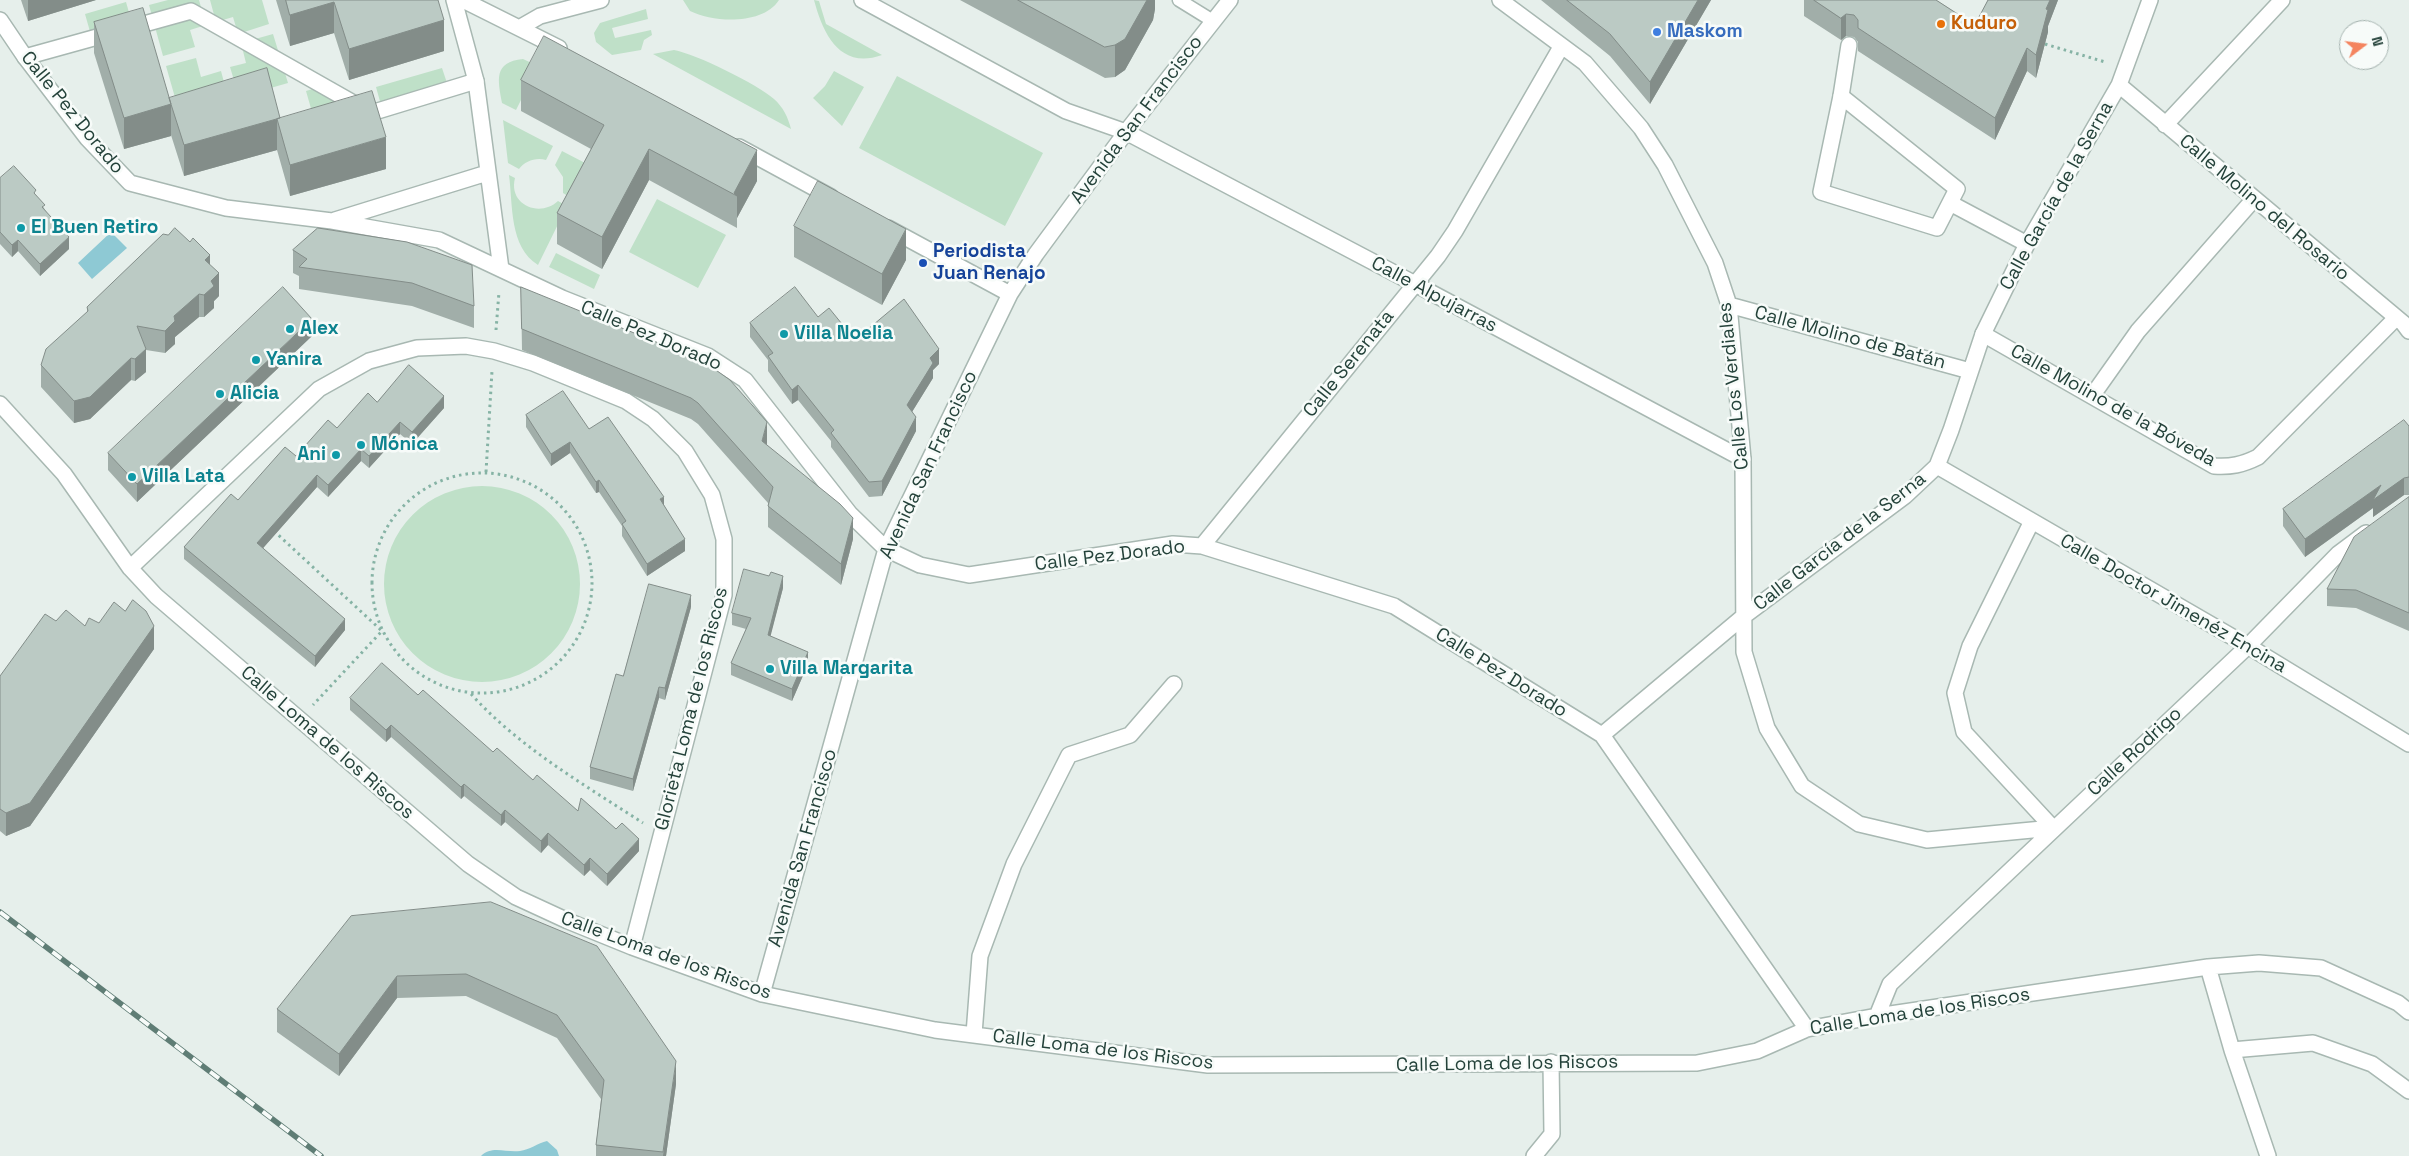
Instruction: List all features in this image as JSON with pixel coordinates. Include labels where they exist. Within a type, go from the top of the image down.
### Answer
[{"type":"street","points":[[454,0],[476,80],[501,269]]},
{"type":"street","points":[[464,0],[572,54]]},
{"type":"street","points":[[519,28],[540,16],[601,0]]},
{"type":"street","name":"Calle Alpujarras","points":[[862,0],[1066,112],[1126,132],[1743,459]]},
{"type":"street","name":"Avenida San Francisco","points":[[762,994],[886,549],[1010,294],[1036,254],[1126,132],[1230,0]]},
{"type":"street","name":"Calle Los Verdiales","points":[[1500,0],[1561,47],[1585,62],[1641,128],[1665,165],[1715,262],[1729,305],[1743,459],[1744,652],[1767,728],[1802,786],[1859,824],[1927,840],[2054,828]]},
{"type":"street","name":"Calle García de la Serna","points":[[1602,736],[1744,616],[1905,496],[1936,466],[1952,430],[1983,334],[2027,244],[2119,85],[2150,0]]},
{"type":"street","points":[[2165,125],[2282,0]]},
{"type":"street","points":[[25,57],[191,11],[371,113],[476,80]]},
{"type":"street","name":"Calle Pez Dorado","points":[[0,20],[25,57],[87,138],[130,183],[226,208],[332,221],[439,240],[562,298],[708,356],[745,380],[850,514],[886,549],[920,565],[969,575],[1173,544],[1202,546],[1394,606],[1602,736],[1807,1029]]},
{"type":"street","points":[[1841,96],[1957,189],[1937,228],[1821,192],[1841,96],[1849,45]]},
{"type":"street","name":"Calle Serenata","points":[[1202,546],[1415,284],[1455,231],[1561,47]]},
{"type":"street","name":"Calle Molino del Rosario","points":[[2119,85],[2404,323]]},
{"type":"street","points":[[726,139],[840,202]]},
{"type":"street","name":"Calle Pez Dorado","points":[[332,221],[487,173]]},
{"type":"street","points":[[2092,396],[2138,331],[2254,199]]},
{"type":"street","points":[[1950,203],[2027,244]]},
{"type":"street","points":[[875,221],[1010,294]]},
{"type":"street","name":"Calle Molino de Batán","points":[[1729,305],[1970,371]]},
{"type":"street","name":"Calle Molino de la Bóveda","points":[[1983,334],[2214,466],[2242,465],[2258,457],[2404,323]]},
{"type":"street","name":"Glorieta Loma de los Riscos","points":[[130,568],[318,389],[369,360],[417,348],[466,346],[494,351],[533,363],[633,406],[653,419],[685,451],[712,495],[724,539],[724,595],[632,947]]},
{"type":"street","name":"Calle Loma de los Riscos","points":[[0,404],[64,474],[130,568],[156,596],[468,864],[508,891],[568,921],[632,947],[762,994],[935,1030],[1208,1066],[1411,1066],[1551,1062],[1697,1063],[1757,1050],[1807,1029],[1877,1016],[2208,968],[2259,963],[2321,968],[2398,1003],[2409,1012]]},
{"type":"street","name":"Calle Doctor Jimenéz Encina","points":[[1936,466],[2248,646],[2409,744]]},
{"type":"street","points":[[2032,521],[1970,646],[1955,693],[1964,732],[2054,828]]},
{"type":"street","name":"Calle Rodrigo","points":[[1877,1016],[1890,984],[2248,646],[2338,554],[2378,525]]},
{"type":"street","points":[[974,1034],[980,956],[1014,864],[1069,755],[1130,735],[1174,684]]},
{"type":"street","points":[[2208,968],[2232,1050],[2268,1156]]},
{"type":"street","points":[[2232,1050],[2313,1043],[2372,1064],[2409,1090]]},
{"type":"street","points":[[1534,1156],[1552,1134],[1551,1062]]},
{"type":"lane","points":[[1179,0],[1213,21]]},
{"type":"path","points":[[2045,44],[2125,68]]},
{"type":"path","points":[[486,472],[501,269]]},
{"type":"path","points":[[273,530],[382,631],[399,656],[422,676],[449,689],[471,693],[493,693],[515,689],[535,680],[554,668],[569,652],[581,633],[589,612],[593,591],[592,568],[587,547],[577,526],[564,508],[548,493],[529,482],[508,475],[486,472],[464,473],[441,480],[421,490],[404,504],[389,522],[379,542],[373,564],[372,586],[375,609],[382,631]]},
{"type":"path","points":[[299,720],[382,631]]},
{"type":"path","points":[[471,693],[494,720],[560,769],[661,835]]},
{"type":"green space","points":[[168,0],[199,0],[206,25],[190,30],[195,47],[163,56],[149,5]]},
{"type":"green space","points":[[210,0],[262,0],[269,24],[238,34],[233,17],[216,22]]},
{"type":"green space","points":[[683,0],[779,0],[772,8],[762,14],[750,18],[724,19],[712,18],[690,11]]},
{"type":"green space","points":[[814,0],[819,1],[826,24],[882,55],[855,58],[844,53],[828,36]]},
{"type":"green space","points":[[126,2],[136,37],[95,49],[85,14]]},
{"type":"green space","points":[[646,9],[648,19],[612,28],[615,38],[651,30],[652,35],[644,40],[641,50],[612,55],[596,42],[594,33],[600,23]]},
{"type":"green space","points":[[273,34],[288,83],[239,97],[230,67],[246,63],[241,43]]},
{"type":"green space","points":[[674,50],[711,63],[766,93],[783,109],[791,129],[653,54]]},
{"type":"green space","points":[[196,58],[201,77],[221,71],[229,101],[180,115],[166,66]]},
{"type":"green space","points":[[523,59],[538,66],[516,110],[502,103],[499,80],[502,68],[506,64]]},
{"type":"green space","points":[[442,68],[448,86],[381,105],[376,87]]},
{"type":"green space","points":[[834,71],[864,87],[842,126],[813,98],[825,86]]},
{"type":"green space","points":[[897,76],[1043,153],[1005,226],[859,148]]},
{"type":"green space","points":[[335,82],[346,117],[316,126],[306,91]]},
{"type":"green space","points":[[503,120],[553,146],[546,160],[531,160],[519,169],[508,163]]},
{"type":"green space","points":[[562,151],[587,164],[571,198],[563,193],[563,177],[555,165]]},
{"type":"green space","points":[[509,175],[515,178],[514,187],[516,195],[527,206],[543,208],[551,206],[558,201],[567,206],[538,265],[522,248],[517,237],[512,212]]},
{"type":"green space","points":[[657,199],[726,235],[698,288],[629,252]]},
{"type":"green space","points":[[556,253],[600,275],[594,289],[549,267]]},
{"type":"green space","points":[[492,486],[520,493],[537,502],[552,514],[564,529],[573,546],[579,565],[579,603],[573,622],[564,639],[552,654],[537,666],[520,675],[501,681],[472,682],[444,675],[427,666],[412,654],[400,639],[391,622],[385,603],[384,574],[391,546],[400,529],[412,514],[427,502],[444,493],[463,487]]},
{"type":"water","points":[[111,232],[127,248],[92,279],[78,263]]},
{"type":"water","points":[[547,1141],[557,1150],[559,1156],[481,1156],[494,1150],[523,1150]]},
{"type":"building","points":[[286,0],[438,0],[444,20],[349,49],[334,2],[290,15]]},
{"type":"building","points":[[1018,0],[1147,0],[1125,39],[1115,45],[1105,47]]},
{"type":"building","name":"Maskom","points":[[1567,0],[1698,0],[1650,82],[1610,34]]},
{"type":"building","points":[[1814,0],[1936,0],[1970,22],[1979,17],[1988,0],[2050,0],[2046,9],[2048,10],[2036,55],[2027,48],[1995,118],[1858,28],[1858,20],[1854,15],[1846,14],[1841,18]]},
{"type":"building","points":[[143,8],[171,104],[124,118],[94,22]]},
{"type":"building","points":[[544,36],[757,150],[734,193],[737,196],[649,149],[602,237],[557,213],[604,125],[521,80]]},
{"type":"building","points":[[267,68],[280,118],[184,145],[169,98]]},
{"type":"building","points":[[372,91],[386,137],[290,165],[277,119]]},
{"type":"building","name":"El Buen Retiro","points":[[14,166],[36,190],[34,193],[45,205],[42,207],[69,237],[40,264],[18,240],[12,245],[0,232],[0,178]]},
{"type":"building","points":[[818,181],[906,229],[882,274],[794,226]]},
{"type":"building","points":[[175,228],[190,242],[193,238],[210,255],[205,260],[219,273],[211,281],[214,286],[204,295],[199,294],[174,316],[175,321],[165,331],[137,326],[146,349],[135,359],[131,358],[90,397],[74,401],[41,365],[46,349],[88,311],[87,307],[163,234],[168,235]]},
{"type":"building","points":[[318,228],[407,242],[472,265],[474,306],[412,283],[299,267],[307,259],[293,250]]},
{"type":"building","points":[[283,287],[312,319],[137,484],[108,453]]},
{"type":"building","points":[[521,287],[703,361],[730,380],[767,422],[762,441],[840,504],[853,518],[841,564],[768,506],[773,487],[698,403],[691,398],[522,329]]},
{"type":"building","points":[[795,287],[818,317],[829,308],[855,340],[904,299],[939,349],[930,358],[933,363],[907,405],[916,417],[882,481],[869,482],[831,433],[834,430],[798,385],[792,390],[768,356],[773,353],[750,323]]},
{"type":"building","points":[[409,365],[444,396],[412,432],[400,422],[369,456],[361,449],[328,485],[317,475],[257,543],[345,619],[315,656],[184,547],[231,494],[238,500],[285,447],[296,456],[328,420],[337,428],[368,393],[377,402]]},
{"type":"building","points":[[563,391],[589,429],[608,417],[664,497],[660,499],[685,539],[647,564],[622,524],[626,521],[599,480],[596,482],[570,442],[551,454],[526,415]]},
{"type":"building","points":[[2404,420],[2409,426],[2409,477],[2404,478],[2373,500],[2381,485],[2305,539],[2283,509]]},
{"type":"building","points":[[2409,497],[2409,613],[2356,590],[2327,589],[2354,537]]},
{"type":"building","points":[[744,569],[769,576],[771,572],[783,576],[768,635],[808,652],[792,689],[731,663],[751,618],[732,613]]},
{"type":"building","points":[[649,584],[691,595],[665,688],[659,687],[633,779],[590,767],[616,674],[623,676]]},
{"type":"building","points":[[133,600],[146,611],[154,626],[30,803],[6,813],[0,809],[0,676],[45,614],[56,621],[66,610],[85,626],[89,618],[99,623],[114,602],[125,611]]},
{"type":"building","points":[[382,663],[418,695],[423,690],[493,752],[497,748],[533,780],[537,775],[578,811],[581,798],[616,829],[622,823],[639,839],[607,874],[590,858],[584,865],[548,833],[541,841],[505,810],[501,815],[464,784],[461,787],[391,725],[386,730],[350,698]]},
{"type":"building","points":[[491,902],[597,946],[676,1061],[663,1152],[596,1145],[604,1080],[557,1015],[466,974],[397,976],[339,1054],[277,1009],[351,916]]},
{"type":"railway","points":[[0,912],[321,1156]]},
{"type":"place","name":"Kuduro","points":[[1941,24]]},
{"type":"place","name":"Maskom","points":[[1657,32]]},
{"type":"place","name":"El Buen Retiro","points":[[21,228]]},
{"type":"place","name":"Periodista Juan Renajo","points":[[923,263]]},
{"type":"place","name":"Alex","points":[[290,329]]},
{"type":"place","name":"Villa Noelia","points":[[784,334]]},
{"type":"place","name":"Yanira","points":[[256,360]]},
{"type":"place","name":"Alicia","points":[[220,394]]},
{"type":"place","name":"Mónica","points":[[361,445]]},
{"type":"place","name":"Ani","points":[[336,455]]},
{"type":"place","name":"Villa Lata","points":[[132,477]]},
{"type":"place","name":"Villa Margarita","points":[[770,669]]}]
